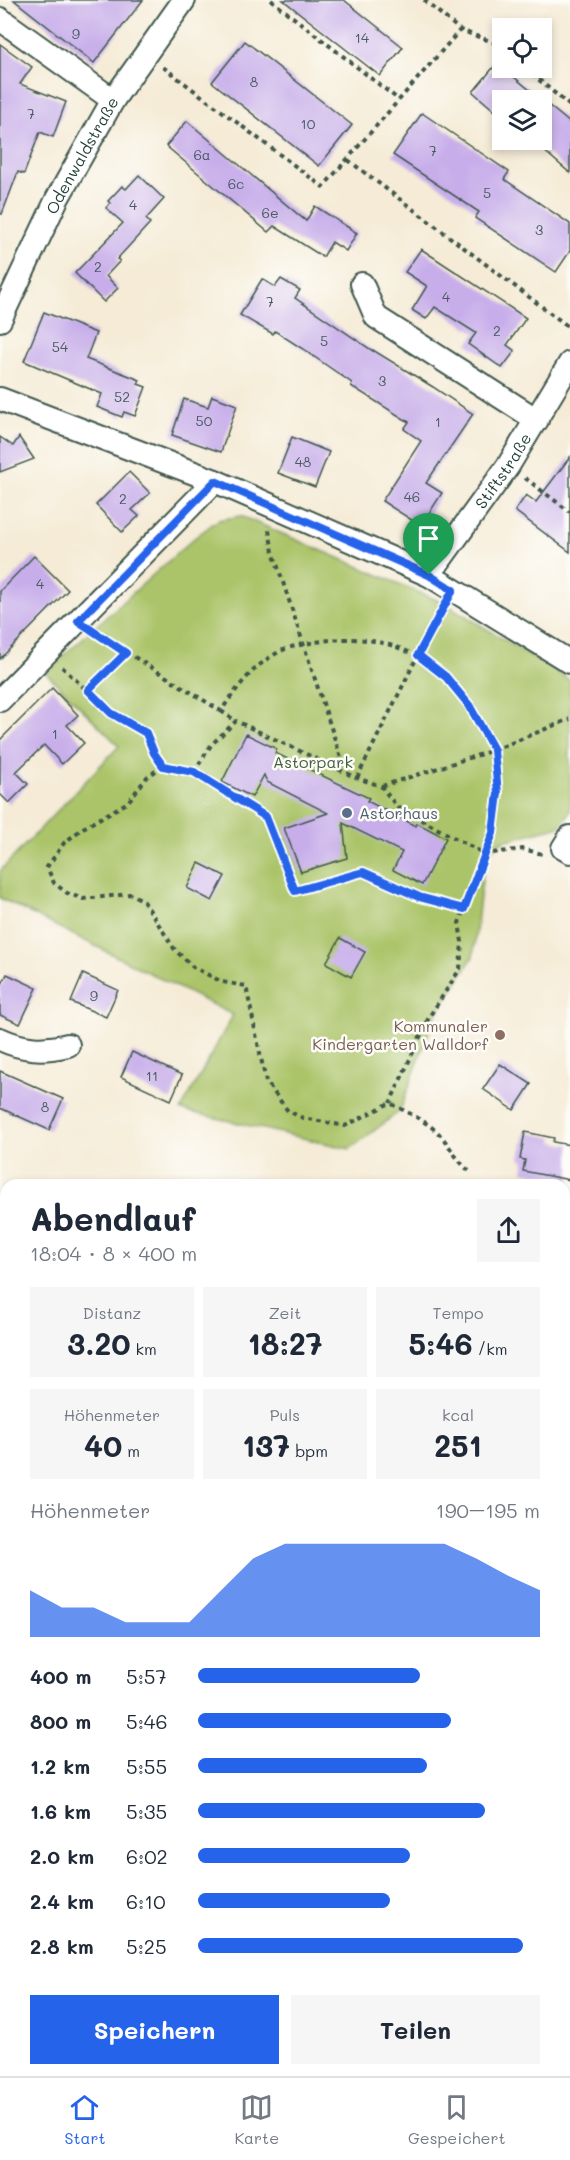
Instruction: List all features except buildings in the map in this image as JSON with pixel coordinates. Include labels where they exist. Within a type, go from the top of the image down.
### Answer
[{"type":"street","name":"Odenwaldstraße","points":[[0,320],[57,199],[113,100],[184,0]]},
{"type":"street","points":[[0,19],[113,100]]},
{"type":"street","points":[[362,284],[376,317],[537,420]]},
{"type":"street","name":"Stiftstraße","points":[[429,575],[508,466],[570,363]]},
{"type":"street","points":[[0,399],[215,481],[429,575],[570,662]]},
{"type":"street","points":[[0,700],[215,481]]},
{"type":"street","points":[[570,837],[563,848],[570,852]]},
{"type":"street","points":[[0,1040],[14,1046],[45,1050],[68,1045]]},
{"type":"path","points":[[271,0],[399,100]]},
{"type":"path","points":[[424,0],[431,2],[459,30],[492,42]]},
{"type":"path","points":[[146,54],[323,187],[459,30]]},
{"type":"path","points":[[537,78],[570,106]]},
{"type":"path","points":[[348,159],[570,328]]},
{"type":"path","points":[[508,466],[570,512]]},
{"type":"path","points":[[264,503],[273,552],[345,770]]},
{"type":"path","points":[[357,778],[453,590]]},
{"type":"path","points":[[78,621],[236,721],[345,770],[357,778],[381,786],[397,807],[485,854],[523,849],[541,853],[548,859]]},
{"type":"path","points":[[163,766],[147,777],[128,802],[84,828],[64,843],[47,867],[54,883],[67,893],[83,899],[130,894],[143,900],[175,950],[193,967],[222,982],[246,986],[266,1082],[288,1111],[303,1118],[345,1126],[390,1103],[429,1017],[459,969],[462,942],[459,923],[493,833],[498,793],[494,750],[469,705],[446,677],[418,655],[380,642],[337,638],[282,650],[260,664],[238,687],[220,711]]},
{"type":"path","points":[[88,690],[126,653]]},
{"type":"path","points":[[44,656],[69,671],[111,713],[146,733],[154,753],[163,766],[194,772],[266,817],[295,891],[363,872],[419,897],[464,909]]},
{"type":"path","points":[[381,786],[494,750],[570,719]]},
{"type":"path","points":[[194,772],[211,745],[236,721]]},
{"type":"path","points":[[390,1103],[436,1131],[462,1165],[472,1173]]},
{"type":"green space","name":"Astorpark","points":[[241,516],[446,604],[570,680],[570,812],[560,826],[503,841],[485,854],[473,957],[434,1018],[400,1111],[350,1149],[181,1110],[233,1015],[0,898],[0,871],[119,746],[45,672],[193,539],[218,520]]},
{"type":"place","name":"Astorhaus","points":[[347,813]]},
{"type":"place","name":"Kommunaler Kindergarten Walldorf","points":[[500,1035]]},
{"type":"route","points":[[215,481],[429,575],[453,590],[418,655],[446,677],[469,705],[494,750],[498,793],[493,833],[464,909],[419,897],[363,872],[295,891],[266,817],[194,772],[163,766],[154,753],[146,733],[111,713],[88,690],[126,653],[78,621],[215,481]]}]
